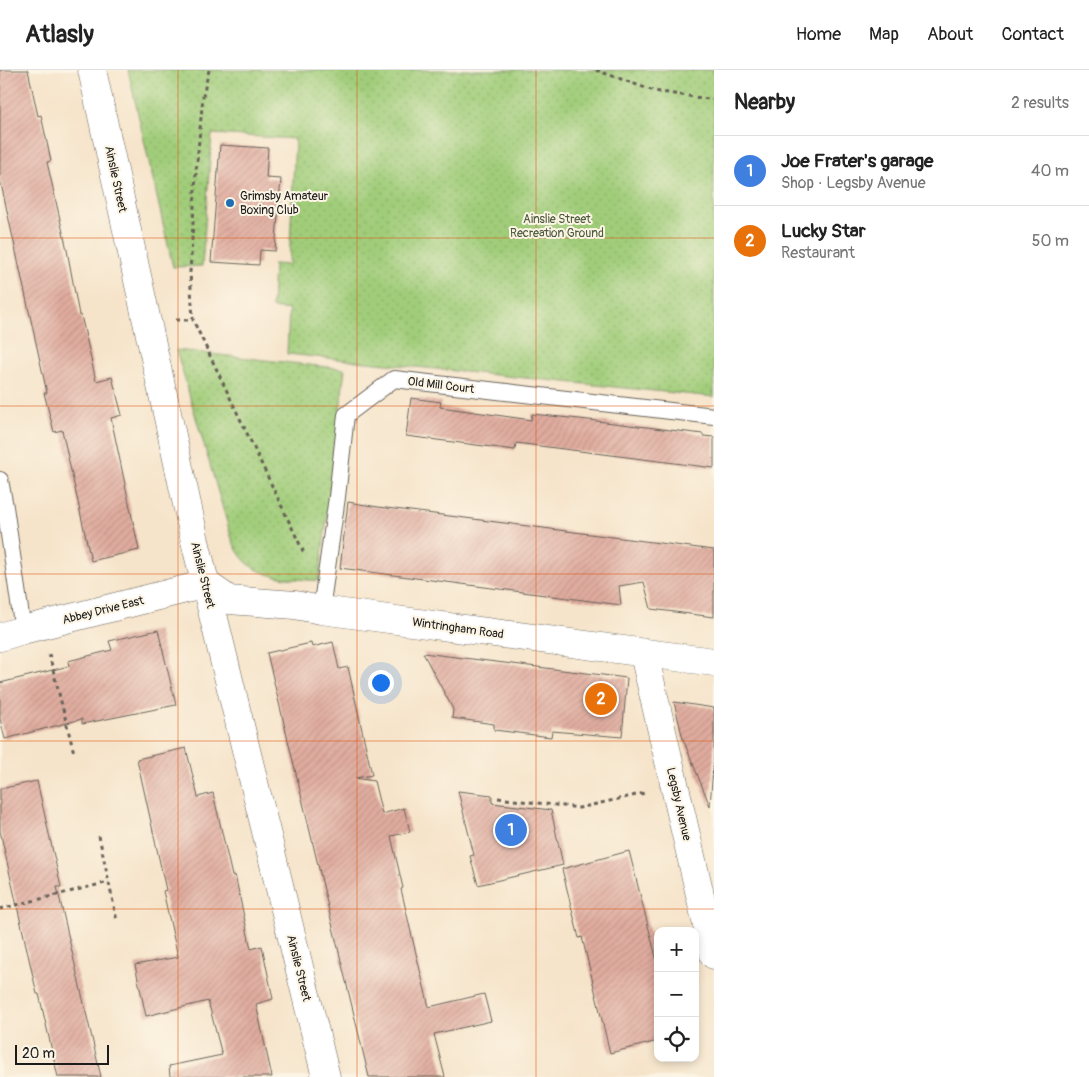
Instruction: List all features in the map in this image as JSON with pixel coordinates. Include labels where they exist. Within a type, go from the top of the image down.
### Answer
[{"type":"street","name":"Ainslie Street","points":[[92,70],[195,541],[326,1077]]},
{"type":"street","name":"Wintringham Road","points":[[206,584],[229,600],[295,605],[322,602],[644,654],[714,662]]},
{"type":"street","name":"Abbey Drive East","points":[[21,631],[206,584]]},
{"type":"street","name":"Legsby Avenue","points":[[644,654],[714,955]]},
{"type":"lane","name":"Old Mill Court","points":[[322,602],[337,497],[346,415],[394,379],[714,416]]},
{"type":"lane","points":[[0,480],[21,631]]},
{"type":"path","points":[[209,70],[203,96],[196,173],[190,272],[193,320],[322,602]]},
{"type":"path","points":[[596,70],[654,91],[714,99]]},
{"type":"path","points":[[21,631],[74,753]]},
{"type":"path","points":[[498,798],[579,808],[675,786]]},
{"type":"path","points":[[99,836],[117,921]]},
{"type":"path","points":[[0,909],[109,882]]},
{"type":"green space","name":"Ainslie Street Recreation Ground","points":[[128,70],[714,70],[714,397],[287,354],[289,310],[272,308],[274,264],[289,265],[295,139],[212,134],[202,266],[173,267]]},
{"type":"green space","points":[[176,350],[345,369],[319,581],[266,574],[255,569],[245,561],[237,550],[231,536]]},
{"type":"building","points":[[0,70],[28,70],[38,116],[41,115],[51,161],[47,162],[67,250],[79,315],[81,315],[96,381],[112,377],[122,415],[111,418],[139,550],[91,561],[62,430],[54,432],[44,393],[47,393],[0,179]]},
{"type":"building","points":[[220,145],[268,148],[266,178],[281,179],[275,251],[260,250],[259,265],[211,262]]},
{"type":"building","points":[[411,398],[441,402],[440,407],[531,420],[532,414],[703,434],[703,436],[714,437],[714,468],[516,443],[515,450],[406,436]]},
{"type":"building","points":[[348,502],[714,550],[714,617],[651,609],[644,582],[619,586],[621,605],[340,568]]},
{"type":"building","points":[[158,630],[176,705],[82,724],[82,719],[5,739],[0,719],[0,683],[69,666],[68,661],[112,650],[109,641]]},
{"type":"building","points":[[333,642],[339,669],[348,667],[372,775],[355,778],[374,781],[382,814],[404,808],[410,832],[391,836],[403,888],[401,889],[429,1007],[484,994],[491,1021],[434,1034],[445,1077],[369,1077],[267,653],[311,643],[312,647]]},
{"type":"building","points":[[423,653],[627,678],[622,737],[552,731],[551,737],[494,730],[494,724],[452,718],[453,709]]},
{"type":"building","points":[[674,702],[714,708],[714,754],[710,806],[683,739]]},
{"type":"building","points":[[186,748],[198,797],[213,793],[232,876],[235,875],[251,949],[262,946],[273,999],[256,1004],[272,1077],[170,1077],[169,1066],[222,1055],[208,1001],[146,1016],[135,965],[178,957],[163,891],[166,890],[137,759]]},
{"type":"building","points":[[37,781],[61,887],[57,887],[101,1077],[58,1077],[0,831],[0,789]]},
{"type":"building","points":[[458,791],[492,795],[492,803],[551,810],[563,865],[478,885],[470,856],[474,855]]},
{"type":"building","points":[[629,851],[654,949],[654,1042],[610,1053],[582,937],[579,938],[562,869]]},
{"type":"place","name":"Grimsby Amateur Boxing Club","points":[[230,203]]},
{"type":"place","name":"Lucky Star","points":[[601,699]]},
{"type":"place","name":"Joe Frater's garage","points":[[511,830]]}]
